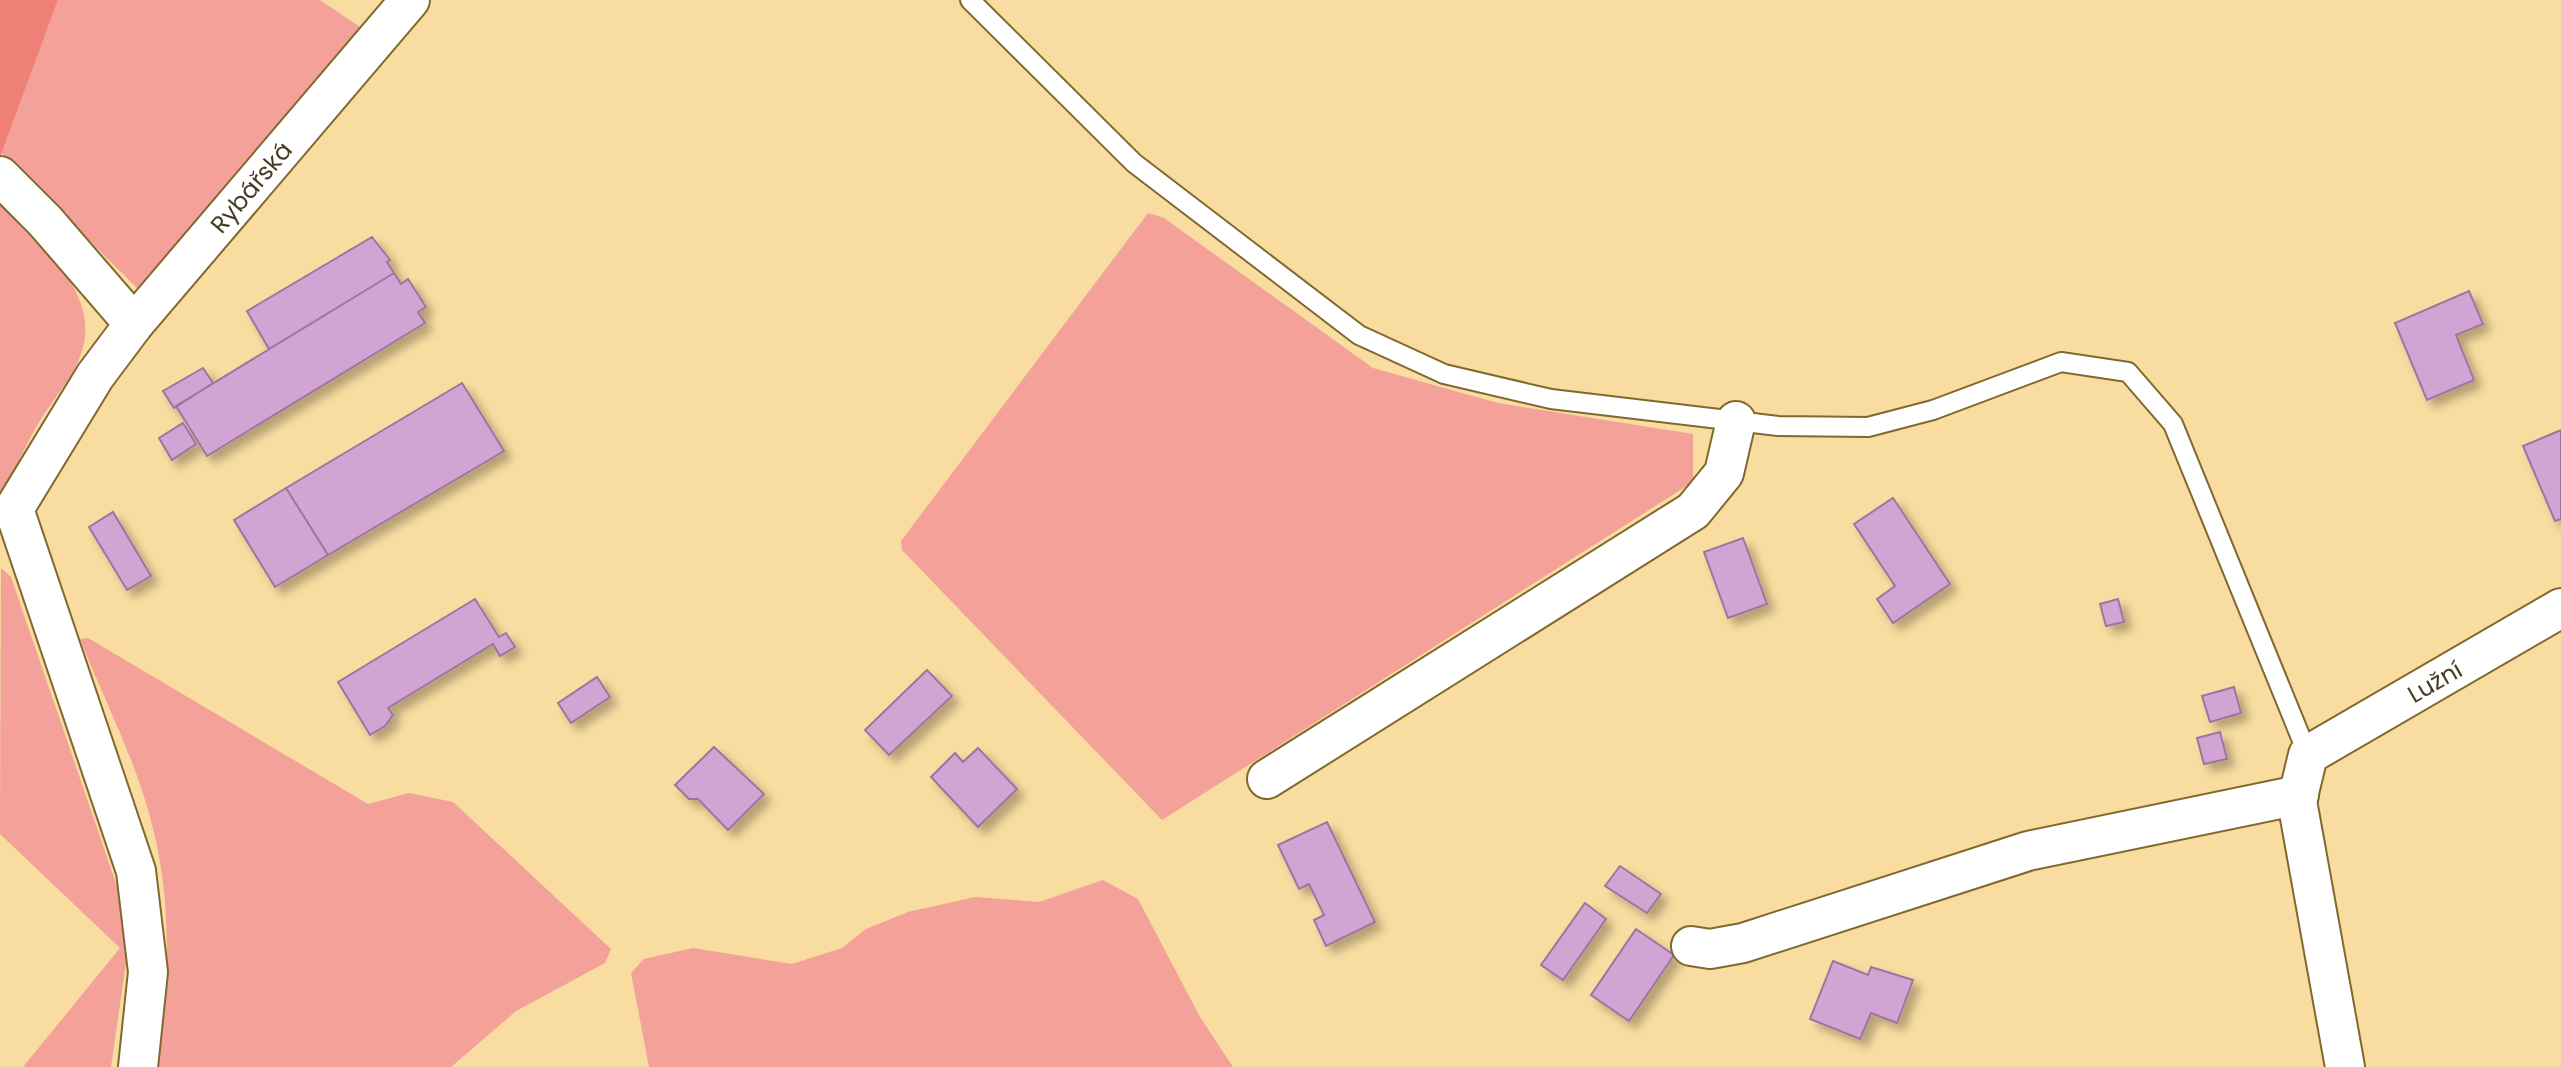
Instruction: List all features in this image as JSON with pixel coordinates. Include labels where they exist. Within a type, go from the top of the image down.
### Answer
[{"type":"street","name":"Rybářská","points":[[7,522],[95,376],[134,324],[410,0]]},
{"type":"street","points":[[0,176],[45,221],[134,324]]},
{"type":"street","points":[[1267,779],[1693,511],[1724,473],[1736,421]]},
{"type":"street","points":[[7,522],[136,871],[148,972],[138,1067]]},
{"type":"street","name":"Lužní","points":[[2308,755],[2561,608]]},
{"type":"street","points":[[2308,755],[2299,795],[2308,876],[2334,991],[2345,1067]]},
{"type":"street","points":[[1691,946],[1710,949],[1743,943],[2028,851],[2299,795]]},
{"type":"lane","points":[[970,0],[1134,163],[1359,335],[1444,374],[1551,399],[1778,426],[1868,427],[1933,410],[2061,362],[2128,372],[2173,424],[2308,755]]},
{"type":"shaded area","points":[[0,0],[58,0],[0,157]]},
{"type":"shaded area","points":[[58,0],[320,0],[363,29],[137,288],[1,153]]},
{"type":"shaded area","points":[[0,205],[6,206],[63,270],[79,300],[85,330],[84,345],[73,371],[35,429],[0,501]]},
{"type":"shaded area","points":[[1148,213],[1164,218],[1373,368],[1498,403],[1693,434],[1693,482],[1162,820],[902,550],[901,541]]},
{"type":"shaded area","points":[[1,568],[11,577],[121,898],[127,956],[111,1067],[23,1067],[120,948],[0,834]]},
{"type":"shaded area","points":[[88,638],[368,804],[409,793],[453,802],[611,949],[605,963],[516,1011],[451,1067],[158,1067],[165,1004],[167,941],[157,848],[144,795],[80,639]]},
{"type":"shaded area","points":[[1103,880],[1138,899],[1200,1017],[1233,1067],[649,1067],[631,973],[644,959],[693,948],[792,964],[842,948],[866,929],[908,912],[975,897],[1039,902]]},
{"type":"building","points":[[372,237],[390,260],[387,262],[394,273],[269,349],[247,311]]},
{"type":"building","points":[[394,273],[401,284],[408,279],[426,307],[418,312],[425,323],[207,456],[176,406]]},
{"type":"building","points":[[2469,291],[2483,324],[2456,335],[2474,380],[2427,400],[2395,323]]},
{"type":"building","points":[[203,368],[213,383],[174,408],[163,391]]},
{"type":"building","points":[[462,383],[504,451],[328,555],[286,488]]},
{"type":"building","points":[[183,423],[196,444],[172,460],[159,438]]},
{"type":"building","points":[[2561,430],[2561,519],[2555,521],[2523,446]]},
{"type":"building","points":[[286,488],[328,555],[275,587],[234,520]]},
{"type":"building","points":[[1893,498],[1950,584],[1893,623],[1877,599],[1895,586],[1854,524]]},
{"type":"building","points":[[113,512],[151,576],[127,590],[89,527]]},
{"type":"building","points":[[1743,538],[1767,604],[1728,618],[1704,552]]},
{"type":"building","points":[[475,599],[499,637],[506,633],[515,647],[500,656],[493,644],[388,708],[393,715],[385,726],[370,735],[338,682]]},
{"type":"building","points":[[2118,599],[2124,622],[2106,626],[2100,604]]},
{"type":"building","points":[[927,670],[952,696],[889,755],[865,730]]},
{"type":"building","points":[[597,677],[610,697],[571,723],[558,703]]},
{"type":"building","points":[[2234,687],[2241,713],[2210,722],[2202,696]]},
{"type":"building","points":[[2220,732],[2227,759],[2204,764],[2197,738]]},
{"type":"building","points":[[714,747],[764,794],[728,830],[698,799],[689,799],[675,785]]},
{"type":"building","points":[[978,748],[1017,789],[978,827],[931,777],[955,753],[963,762]]},
{"type":"building","points":[[1327,822],[1375,922],[1326,946],[1314,920],[1324,915],[1309,884],[1299,889],[1278,845]]},
{"type":"building","points":[[1620,866],[1661,894],[1647,913],[1605,886]]},
{"type":"building","points":[[1585,903],[1606,919],[1563,980],[1541,965]]},
{"type":"building","points":[[1636,929],[1674,955],[1629,1021],[1591,995]]},
{"type":"building","points":[[1833,961],[1868,975],[1871,967],[1913,980],[1897,1023],[1871,1013],[1860,1039],[1810,1019]]}]
